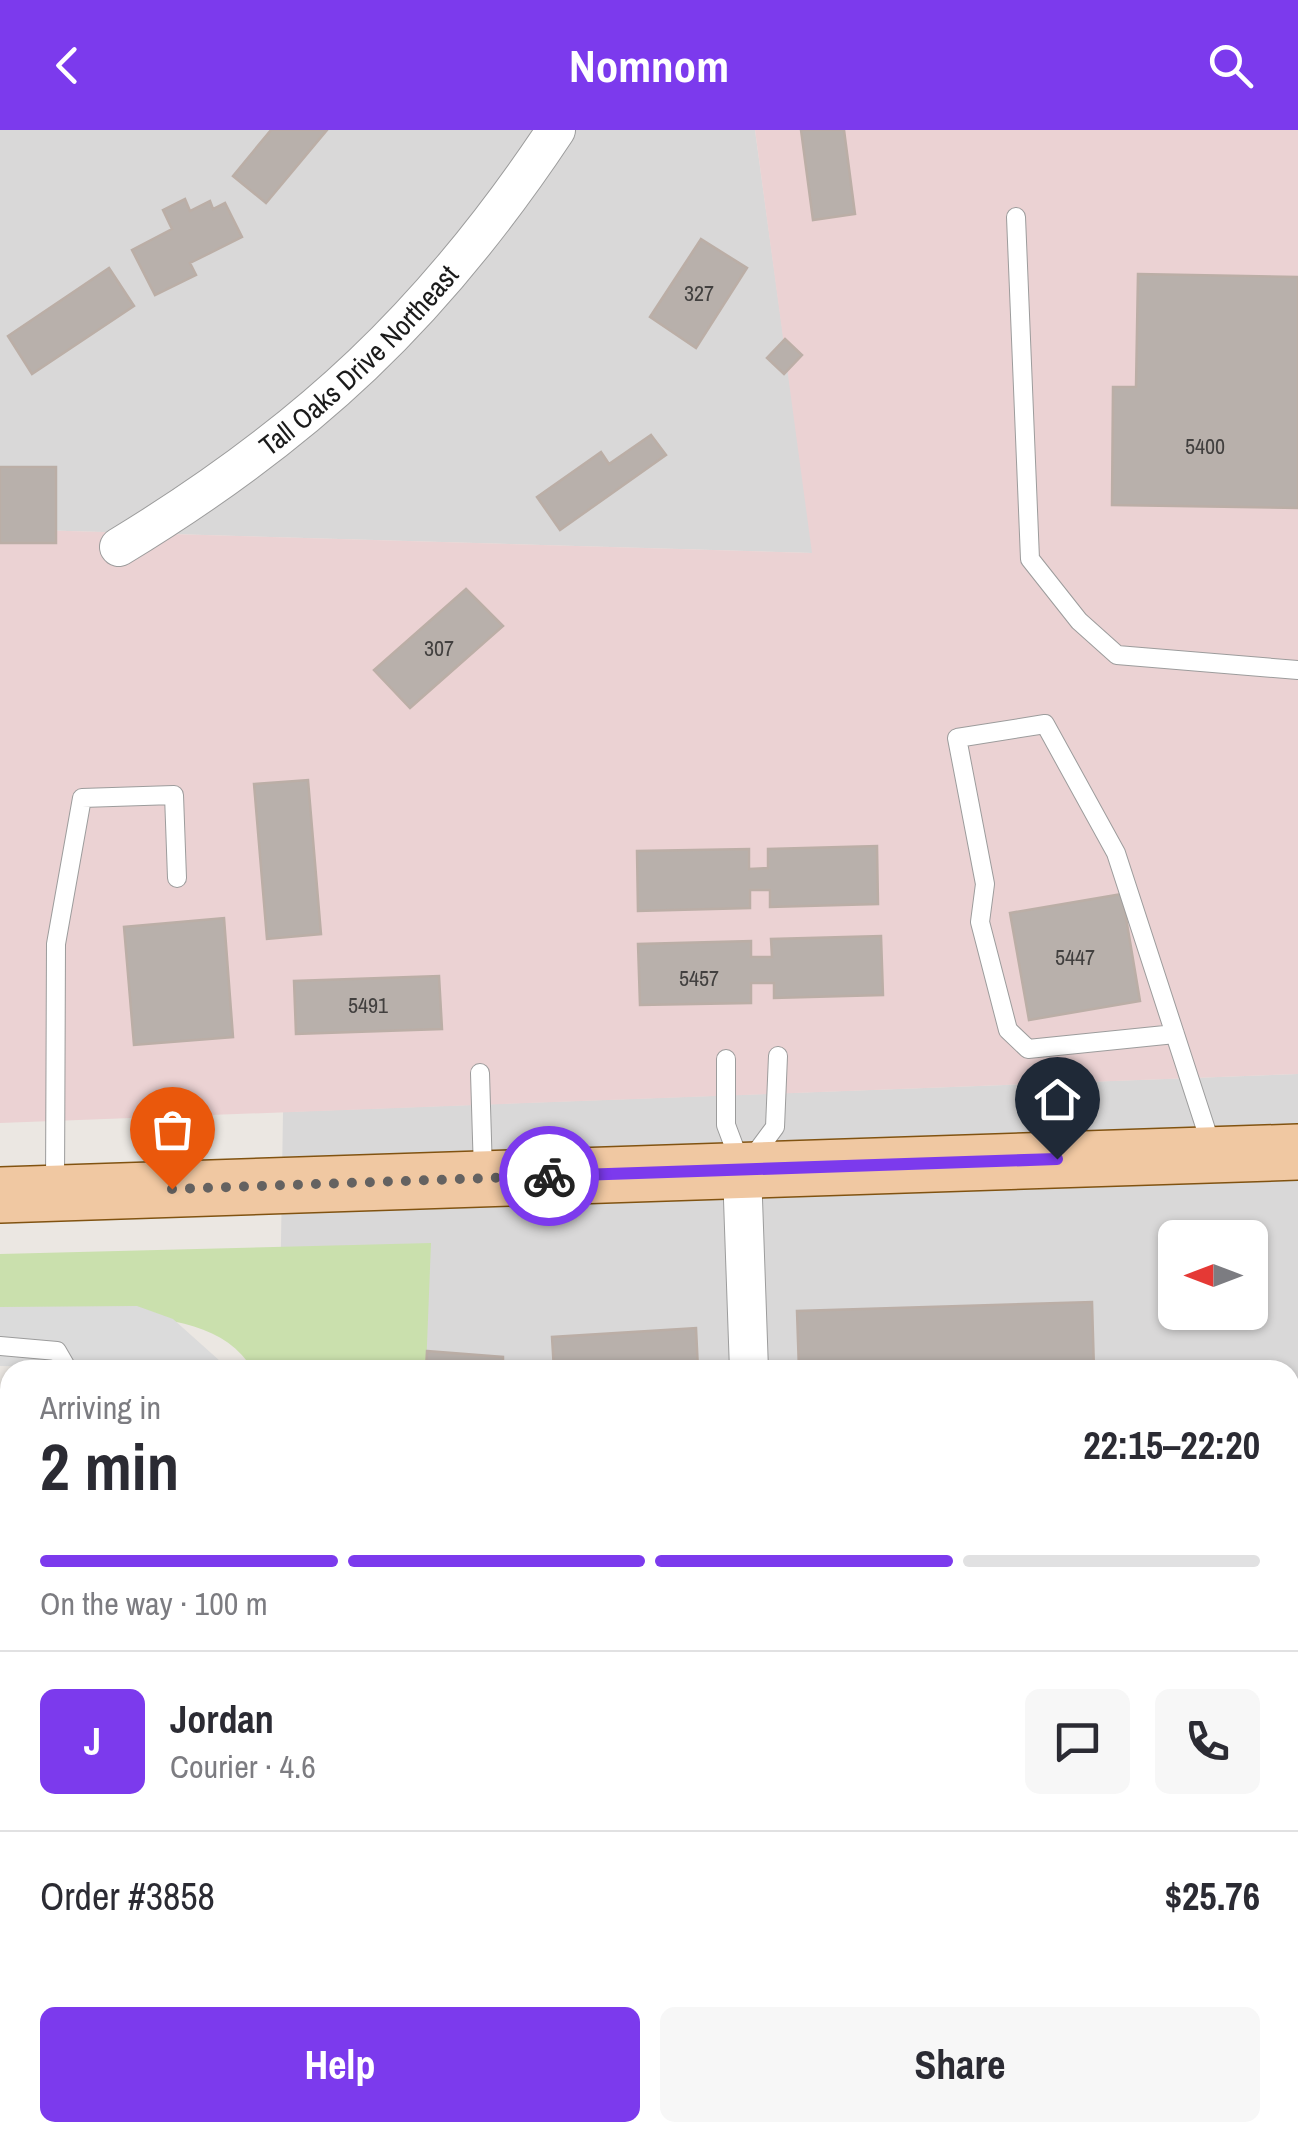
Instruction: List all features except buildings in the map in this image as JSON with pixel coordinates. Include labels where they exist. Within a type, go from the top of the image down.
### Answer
[{"type":"main road","points":[[0,1195],[1298,1152]]},
{"type":"street","name":"Tall Oaks Drive Northeast","points":[[119,547],[234,474],[291,432],[367,365],[437,292],[508,203],[556,130]]},
{"type":"street","points":[[742,1170],[749,1360]]},
{"type":"lane","points":[[1016,217],[1030,559],[1079,622],[1117,655],[1298,670]]},
{"type":"lane","points":[[1175,1034],[1028,1049],[1008,1030],[980,922],[986,884],[957,738],[1045,724],[1116,853],[1214,1153]]},
{"type":"lane","points":[[54,1193],[56,944],[82,798],[174,794],[178,878]]},
{"type":"lane","points":[[742,1170],[774,1127],[778,1056]]},
{"type":"lane","points":[[726,1060],[726,1125],[742,1170]]},
{"type":"lane","points":[[480,1073],[484,1178]]},
{"type":"lane","points":[[0,1346],[57,1350],[62,1360]]},
{"type":"shaded area","points":[[0,130],[755,130],[813,553],[0,529]]},
{"type":"shaded area","points":[[755,130],[1298,130],[1298,1074],[0,1123],[0,529],[812,553]]},
{"type":"shaded area","points":[[1298,1074],[1298,1360],[279,1360],[283,1112]]},
{"type":"shaded area","points":[[137,1306],[173,1319],[219,1360],[0,1360],[0,1307]]},
{"type":"green space","points":[[431,1243],[426,1360],[245,1360],[233,1346],[206,1331],[173,1321],[138,1317],[0,1321],[0,1254]]},
{"type":"way so far","points":[[172,1189],[549,1176]]},
{"type":"route","points":[[549,1176],[1057,1159]]}]
